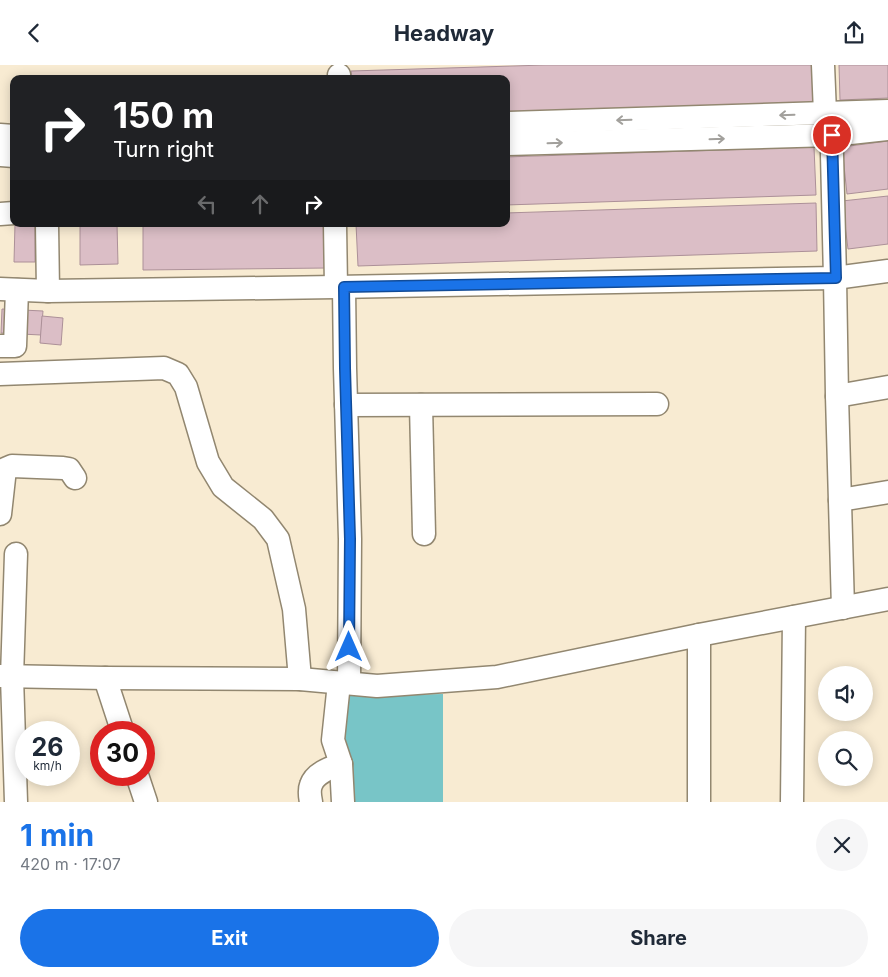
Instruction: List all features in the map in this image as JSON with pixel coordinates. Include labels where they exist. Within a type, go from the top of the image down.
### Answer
[{"type":"street","points":[[823,65],[843,608]]},
{"type":"street","points":[[510,123],[888,111]]},
{"type":"street","points":[[510,144],[826,136],[888,129]]},
{"type":"street","points":[[47,227],[48,291]]},
{"type":"street","points":[[335,227],[343,287],[350,539],[344,683],[333,740],[341,764],[343,802]]},
{"type":"street","points":[[343,287],[348,227]]},
{"type":"street","points":[[0,346],[15,346],[8,290],[343,287],[830,278],[888,271]]},
{"type":"street","points":[[0,374],[164,367],[178,374],[186,387],[208,462],[224,487],[263,519],[278,539],[294,609],[300,679]]},
{"type":"street","points":[[836,396],[888,387]]},
{"type":"street","points":[[346,405],[656,404]]},
{"type":"street","points":[[421,405],[424,534]]},
{"type":"street","points":[[0,514],[6,469],[12,465],[69,469],[74,478]]},
{"type":"street","points":[[840,500],[888,492]]},
{"type":"street","points":[[16,554],[6,676],[16,802]]},
{"type":"street","points":[[6,676],[300,679],[378,686],[497,677],[699,635],[888,599]]},
{"type":"street","points":[[792,802],[794,617]]},
{"type":"street","points":[[699,635],[699,802]]},
{"type":"street","points":[[105,678],[119,721]]},
{"type":"street","points":[[311,802],[310,786],[317,776],[341,764]]},
{"type":"street","points":[[141,786],[146,802]]},
{"type":"water","points":[[443,694],[443,802],[352,802],[343,737],[348,696]]},
{"type":"building","points":[[545,65],[812,65],[813,104],[510,114],[510,75],[352,75],[351,71]]},
{"type":"building","points":[[839,65],[888,65],[888,98],[840,100]]},
{"type":"building","points":[[888,141],[888,189],[847,194],[842,147]]},
{"type":"building","points":[[814,147],[816,195],[510,205],[510,157]]},
{"type":"building","points":[[888,196],[888,244],[848,249],[842,201]]},
{"type":"building","points":[[816,203],[817,251],[358,266],[356,227],[510,227],[510,213]]},
{"type":"building","points":[[15,227],[35,227],[35,262],[14,262]]},
{"type":"building","points":[[80,227],[117,227],[118,264],[80,265]]},
{"type":"building","points":[[143,227],[326,227],[327,268],[143,270]]},
{"type":"building","points":[[2,309],[43,311],[41,335],[1,333]]},
{"type":"building","points":[[42,316],[63,318],[61,345],[40,343]]},
{"type":"route","points":[[349,647],[350,539],[344,287],[836,278],[832,135]]}]
